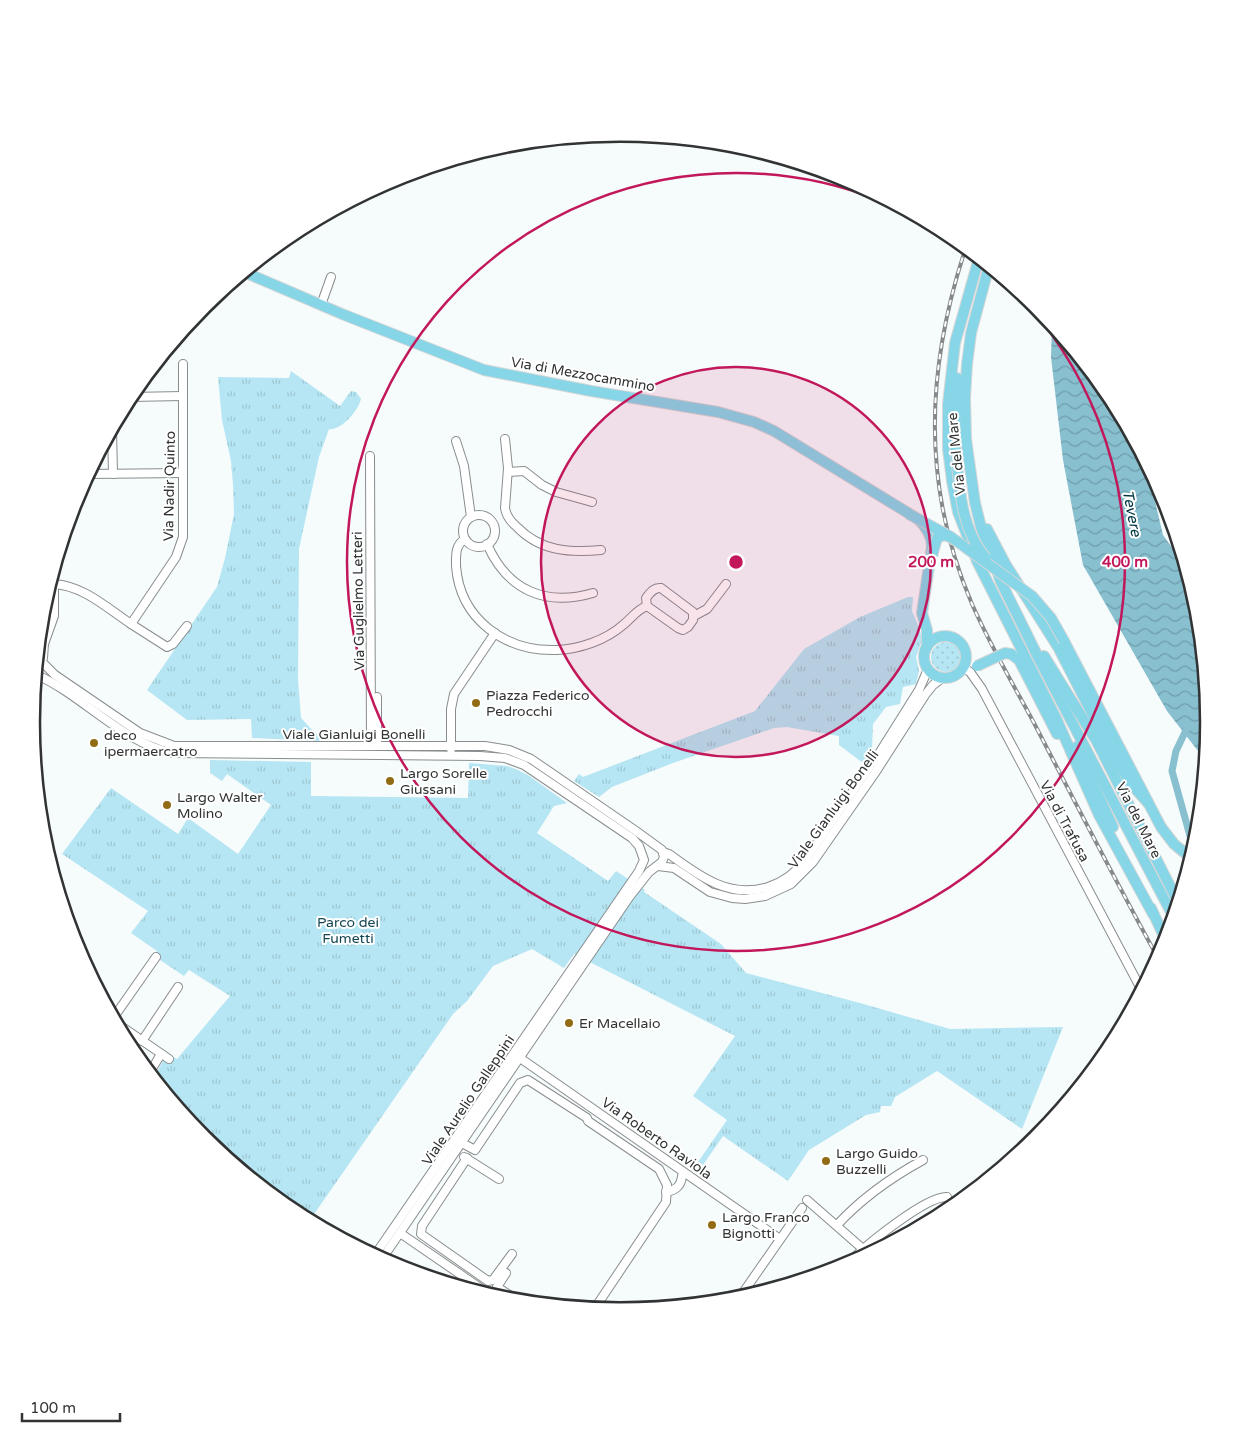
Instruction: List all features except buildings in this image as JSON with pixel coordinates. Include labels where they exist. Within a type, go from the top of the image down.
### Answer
[{"type":"main road","points":[[977,264],[954,351],[948,410],[947,429],[950,465],[958,512],[977,561],[1056,718],[1099,815],[1153,914]]},
{"type":"main road","name":"Via del Mare","points":[[986,272],[971,334],[966,374],[965,433],[973,491],[981,528],[992,560],[1012,605],[1169,908]]},
{"type":"main road","name":"Via di Mezzocammino","points":[[250,275],[484,370],[541,382],[709,410],[739,417],[770,428],[822,458],[918,519],[929,532],[932,541],[932,556]]},
{"type":"main road","points":[[967,300],[957,367],[954,421],[955,445],[962,498],[970,532],[980,551],[998,571]]},
{"type":"main road","points":[[973,491],[995,546],[1018,586],[1052,638],[1121,770],[1148,803]]},
{"type":"main road","name":"Via di Mezzocammino","points":[[909,514],[951,537]]},
{"type":"main road","name":"Via di Mezzocammino","points":[[927,646],[927,630],[922,618],[932,556],[937,538],[944,535],[951,537]]},
{"type":"main road","points":[[951,537],[1032,596],[1051,618],[1148,803],[1167,836],[1184,854]]},
{"type":"main road","name":"Via del Mare","points":[[1026,630],[1052,668],[1096,740],[1174,893]]},
{"type":"main road","points":[[941,636],[955,638],[965,648],[966,658],[964,666],[956,675],[942,678],[934,675],[928,669],[924,658],[927,646],[931,641],[941,636]]},
{"type":"main road","points":[[964,666],[977,666],[1005,653],[1011,654],[1020,662],[1047,717],[1078,771]]},
{"type":"main road","points":[[1040,661],[1078,753],[1161,930]]},
{"type":"street","points":[[321,305],[331,278]]},
{"type":"street","name":"Via Nadir Quinto","points":[[131,624],[181,547],[183,534],[184,364]]},
{"type":"street","points":[[140,397],[183,396]]},
{"type":"street","points":[[505,439],[508,472],[505,511],[509,519],[521,531],[543,546],[572,551],[601,550]]},
{"type":"street","points":[[456,441],[465,470],[472,517]]},
{"type":"street","points":[[112,442],[113,474]]},
{"type":"street","name":"Via Guglielmo Letteri","points":[[370,456],[374,746]]},
{"type":"street","points":[[508,472],[524,471],[542,485],[556,492],[592,502]]},
{"type":"street","points":[[96,474],[183,473]]},
{"type":"street","points":[[492,522],[505,511]]},
{"type":"street","points":[[476,515],[484,516],[492,522],[494,533],[487,544],[478,547],[473,546],[465,539],[463,527],[468,519],[476,515]]},
{"type":"street","points":[[465,539],[458,545],[456,554],[457,574],[461,591],[473,613],[495,633],[513,643],[545,650],[566,650],[585,645],[605,637],[622,626],[647,602],[654,589],[661,588],[690,610],[694,616]]},
{"type":"street","points":[[487,544],[504,572],[513,581],[527,590],[558,599],[593,593]]},
{"type":"street","points":[[57,584],[70,586],[80,590],[167,647],[174,644],[187,626]]},
{"type":"street","points":[[647,602],[681,630],[688,627],[694,616],[707,610],[726,584]]},
{"type":"street","points":[[46,641],[54,616],[54,596]]},
{"type":"street","points":[[452,756],[452,700],[466,675],[495,633]]},
{"type":"street","name":"Viale Gianluigi Bonelli","points":[[44,659],[55,675],[134,730],[167,744],[179,746],[493,747],[521,754],[540,765],[708,881],[732,890],[746,891],[778,883],[790,876],[805,860],[876,758],[919,690],[928,669]]},
{"type":"street","name":"Via di Trafusa","points":[[964,666],[973,675],[986,697],[1138,983]]},
{"type":"street","name":"Viale Gianluigi Bonelli","points":[[42,678],[55,684],[137,740],[148,746],[169,752],[191,754],[452,756],[510,759],[524,765],[632,838],[639,846],[644,860]]},
{"type":"street","name":"Viale Gianluigi Bonelli","points":[[656,866],[674,868],[710,892],[732,898],[746,899],[765,896],[791,884],[803,875],[814,862],[875,773],[925,695],[942,678]]},
{"type":"street","points":[[374,746],[377,697]]},
{"type":"street","points":[[582,960],[635,883],[644,860],[644,853],[649,848],[661,850],[663,860],[635,883]]},
{"type":"street","points":[[644,860],[648,865],[656,866]]},
{"type":"street","points":[[118,1011],[156,957]]},
{"type":"street","name":"Viale Aurelio Galleppini","points":[[387,1252],[520,1058],[582,960]]},
{"type":"street","name":"Viale Aurelio Galleppini","points":[[379,1249],[582,960]]},
{"type":"street","points":[[142,1041],[178,987]]},
{"type":"street","points":[[132,1034],[169,1059]]},
{"type":"street","points":[[154,1066],[161,1054]]},
{"type":"street","name":"Via Roberto Raviola","points":[[520,1058],[683,1174],[780,1239]]},
{"type":"street","points":[[462,1143],[475,1150],[520,1083],[528,1080],[587,1118],[588,1121],[659,1169],[665,1182],[666,1202],[600,1301]]},
{"type":"street","points":[[456,1151],[499,1179]]},
{"type":"street","points":[[467,1158],[420,1229],[421,1234],[488,1281],[493,1280],[512,1254]]},
{"type":"street","points":[[836,1225],[852,1209],[884,1183],[922,1160]]},
{"type":"street","points":[[665,1182],[672,1181],[683,1174]]},
{"type":"street","points":[[666,1192],[677,1188],[683,1174]]},
{"type":"street","points":[[866,1247],[905,1217],[935,1201],[947,1198]]},
{"type":"street","points":[[807,1200],[862,1248]]},
{"type":"street","points":[[747,1287],[802,1208]]},
{"type":"street","points":[[400,1233],[472,1282]]},
{"type":"street","points":[[502,1289],[508,1274]]},
{"type":"green space","points":[[291,371],[340,406],[351,391],[356,392],[361,399],[344,424],[334,429],[329,429],[319,457],[299,549],[298,679],[301,718],[314,732],[321,736],[319,741],[252,738],[251,719],[187,720],[147,690],[217,587],[225,558],[234,514],[233,484],[231,461],[222,420],[218,377],[289,378]]},
{"type":"green space","points":[[908,597],[913,597],[912,611],[922,640],[916,657],[919,671],[916,684],[903,687],[900,704],[886,707],[873,724],[872,749],[863,763],[839,745],[839,736],[787,727],[774,728],[673,763],[612,787],[599,797],[574,781],[579,774],[583,777],[755,711],[804,649],[860,617]]},
{"type":"green space","points":[[946,642],[957,646],[961,657],[957,668],[946,672],[935,668],[931,657],[935,646]]},
{"type":"green space","name":"Parco dei Fumetti","points":[[210,760],[311,762],[311,796],[468,798],[469,763],[507,766],[528,775],[567,803],[554,806],[537,833],[608,881],[616,871],[645,890],[644,892],[721,944],[746,973],[950,1029],[1063,1027],[1022,1129],[937,1071],[895,1097],[891,1106],[881,1106],[880,1112],[866,1115],[809,1150],[788,1181],[723,1136],[703,1165],[698,1162],[727,1120],[693,1096],[735,1036],[574,954],[564,968],[532,949],[493,966],[467,1001],[453,1014],[314,1214],[267,1182],[238,1158],[210,1132],[157,1071],[163,1061],[168,1063],[172,1056],[177,1059],[230,996],[189,970],[184,976],[154,956],[157,951],[131,933],[148,911],[62,854],[111,788],[178,834],[188,818],[238,854],[271,805],[227,774],[222,781],[210,773]]},
{"type":"water","name":"Tevere","points":[[1052,334],[1080,368],[1102,399],[1140,465],[1153,494],[1163,535],[1174,551],[1189,608],[1199,684],[1199,752],[1167,711],[1083,565],[1063,460],[1051,357]]},
{"type":"waterway","points":[[1188,726],[1176,751],[1172,771],[1189,833]]},
{"type":"railway","points":[[964,254],[943,337],[937,382],[935,426],[937,471],[944,515],[955,559],[986,634],[1153,949]]},
{"type":"place","name":"Piazza Federico Pedrocchi","points":[[476,703]]},
{"type":"place","name":"deco ipermaercatro","points":[[94,743]]},
{"type":"place","name":"Largo Sorelle Giussani","points":[[390,781]]},
{"type":"place","name":"Largo Walter Molino","points":[[167,805]]},
{"type":"place","name":"Er Macellaio","points":[[569,1023]]},
{"type":"place","name":"Largo Guido Buzzelli","points":[[826,1161]]},
{"type":"place","name":"Largo Franco Bignotti","points":[[712,1225]]}]
